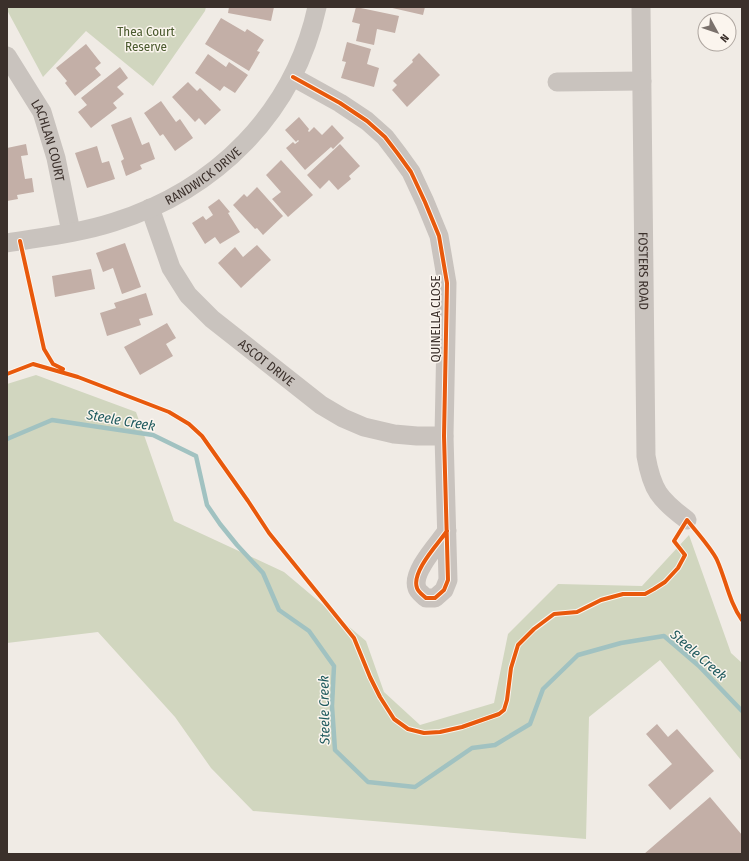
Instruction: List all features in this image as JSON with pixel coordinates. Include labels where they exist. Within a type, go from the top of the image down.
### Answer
[{"type":"street","name":"RANDWICK DRIVE","points":[[7,243],[71,232],[113,222],[167,201],[197,183],[246,142],[272,111],[293,77],[310,34],[317,7]]},
{"type":"street","name":"FOSTERS ROAD","points":[[641,7],[646,456],[651,478],[658,494],[671,508],[687,520]]},
{"type":"street","name":"LACHLAN COURT","points":[[7,56],[42,112],[56,158],[71,232]]},
{"type":"street","name":"QUINELLA CLOSE","points":[[293,77],[340,103],[367,121],[384,137],[411,172],[439,236],[447,283],[444,436],[447,531]]},
{"type":"street","points":[[557,82],[642,81]]},
{"type":"street","name":"ASCOT DRIVE","points":[[150,208],[171,268],[188,295],[212,319],[321,405],[364,427],[394,434],[444,436]]},
{"type":"green space","name":"Thea Court Reserve","points":[[7,7],[206,7],[205,11],[153,86],[86,31],[43,77],[7,10]]},
{"type":"green space","points":[[36,375],[136,412],[174,521],[284,572],[366,641],[384,692],[420,725],[494,703],[508,634],[558,584],[642,586],[689,535],[731,653],[742,663],[742,763],[660,660],[589,717],[586,839],[253,811],[211,768],[175,717],[98,632],[7,643],[7,384]]},
{"type":"building","points":[[229,7],[274,7],[271,21],[228,13]]},
{"type":"building","points":[[356,7],[399,16],[395,33],[377,29],[374,45],[356,41],[360,24],[352,22]]},
{"type":"building","points":[[388,7],[425,7],[423,15]]},
{"type":"building","points":[[221,18],[245,32],[247,29],[264,40],[257,51],[260,52],[249,71],[205,44]]},
{"type":"building","points":[[347,42],[371,49],[367,64],[379,68],[374,87],[341,78],[346,62],[342,61]]},
{"type":"building","points":[[86,44],[101,63],[95,68],[101,75],[75,96],[65,83],[67,81],[56,68]]},
{"type":"building","points":[[419,53],[440,75],[407,107],[392,90],[397,85],[393,81],[413,62],[412,60]]},
{"type":"building","points":[[208,54],[226,67],[229,62],[248,75],[235,93],[224,86],[220,91],[195,73]]},
{"type":"building","points":[[120,67],[128,78],[117,87],[124,94],[113,103],[117,108],[91,128],[78,112],[87,105],[81,98]]},
{"type":"building","points":[[188,82],[197,91],[200,88],[221,110],[205,125],[199,118],[195,122],[172,97]]},
{"type":"building","points":[[161,101],[176,122],[180,119],[193,138],[175,151],[163,134],[160,136],[144,113]]},
{"type":"building","points":[[131,117],[142,145],[149,142],[155,159],[140,165],[142,169],[126,176],[121,161],[124,159],[111,125]]},
{"type":"building","points":[[299,117],[309,129],[309,132],[314,127],[322,135],[332,125],[344,138],[333,149],[331,147],[305,170],[286,148],[293,142],[295,144],[299,141],[298,140],[296,142],[285,130]]},
{"type":"building","points":[[26,144],[28,155],[21,156],[25,179],[32,178],[34,192],[17,195],[18,199],[7,201],[7,148]]},
{"type":"building","points":[[340,144],[360,166],[349,176],[351,179],[338,190],[329,180],[320,189],[307,175]]},
{"type":"building","points":[[97,146],[102,163],[109,161],[115,179],[87,188],[75,153]]},
{"type":"building","points":[[281,160],[313,195],[288,217],[272,199],[281,192],[266,175]]},
{"type":"building","points":[[257,187],[283,216],[263,235],[257,228],[255,229],[233,205],[244,194],[247,197]]},
{"type":"building","points":[[219,199],[230,212],[228,213],[240,232],[220,244],[215,237],[205,244],[192,223],[203,216],[206,220],[213,215],[208,207]]},
{"type":"building","points":[[125,243],[141,287],[122,294],[113,268],[103,272],[96,253]]},
{"type":"building","points":[[257,245],[271,260],[241,288],[218,263],[235,247],[243,257]]},
{"type":"building","points":[[91,269],[95,289],[55,297],[52,276]]},
{"type":"building","points":[[146,293],[153,315],[139,319],[141,325],[107,336],[100,313],[116,308],[114,303]]},
{"type":"building","points":[[167,323],[176,338],[166,344],[173,356],[140,375],[124,347]]},
{"type":"building","points":[[657,724],[668,737],[677,729],[714,771],[670,810],[648,785],[672,764],[646,734]]},
{"type":"building","points":[[710,797],[742,835],[742,854],[644,854]]},
{"type":"waterway","name":"Steele Creek","points":[[7,439],[52,420],[153,435],[196,456],[207,505],[237,545],[263,573],[279,610],[309,631],[334,666],[332,706],[335,750],[368,782],[415,787],[472,748],[495,745],[530,724],[543,689],[578,655],[621,643],[664,636],[699,666],[742,711]]},
{"type":"cycle path","points":[[293,77],[340,103],[367,121],[385,137],[411,172],[439,236],[447,283],[444,436],[448,580],[444,590],[435,598],[426,598],[417,588],[416,581],[418,574],[426,558],[443,537],[447,531]]},
{"type":"cycle path","points":[[20,241],[44,349],[53,364],[63,369]]},
{"type":"cycle path","points":[[7,374],[33,364],[78,377],[169,412],[189,424],[202,436],[269,533],[354,638],[380,697],[394,719],[408,729],[424,733],[440,732],[462,727],[499,714],[504,710],[507,700],[511,668],[518,645],[534,629],[554,614],[577,612],[601,600],[623,594],[645,594],[665,582],[678,568],[685,555],[674,541],[687,520],[715,556],[734,606],[742,620]]}]
